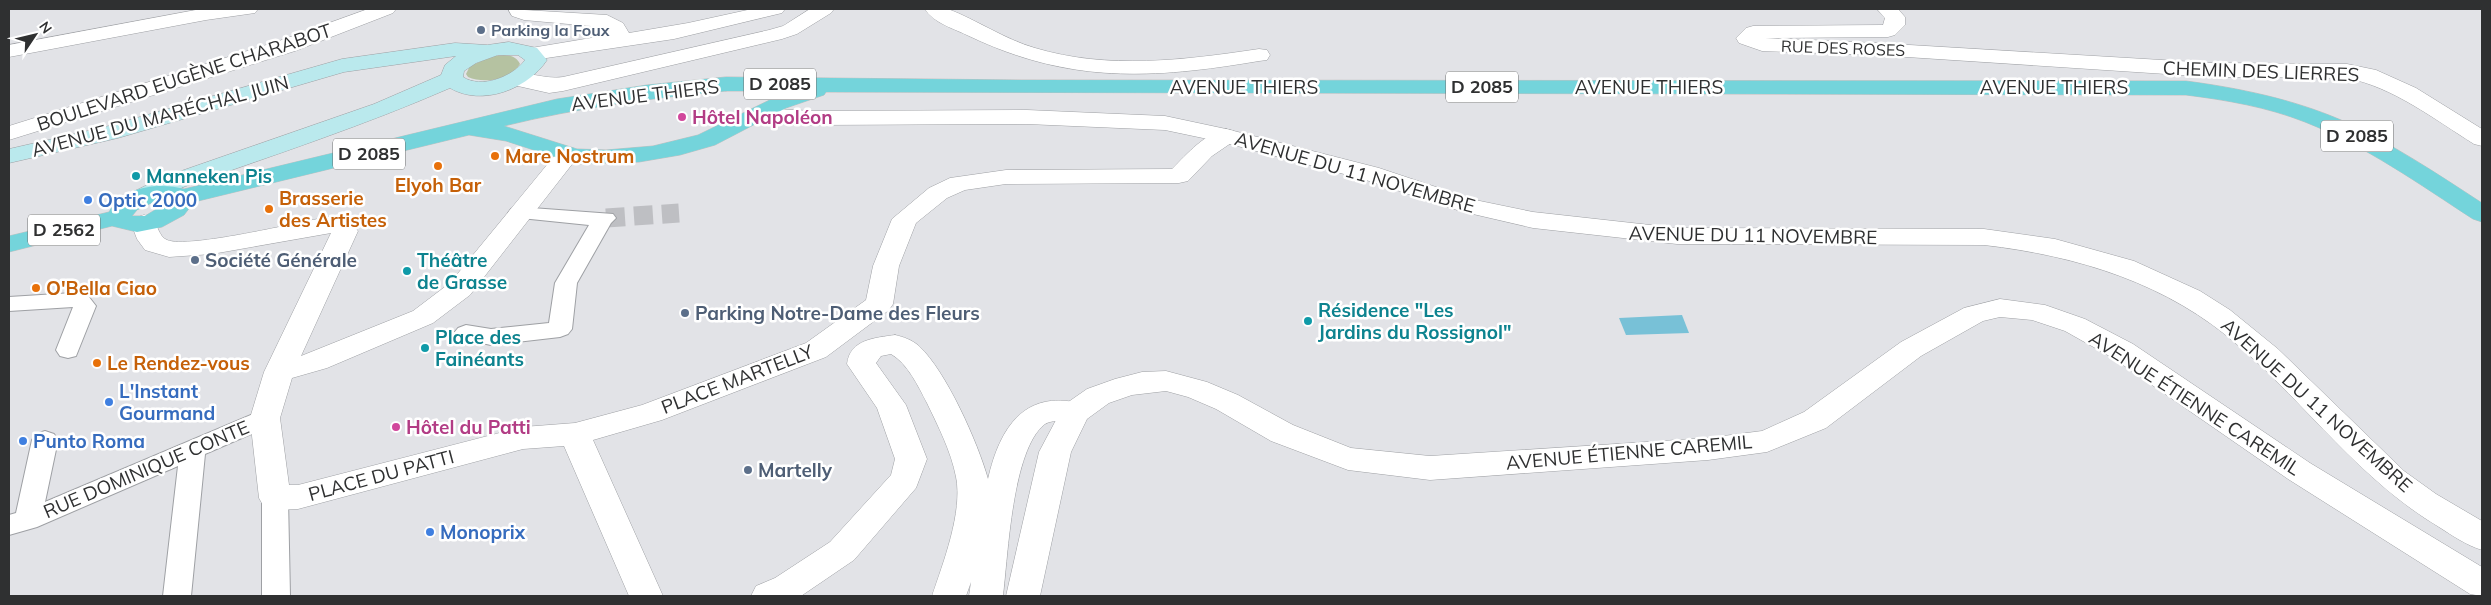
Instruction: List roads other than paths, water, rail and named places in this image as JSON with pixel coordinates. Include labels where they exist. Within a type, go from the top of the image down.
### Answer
[{"type":"main road","points":[[453,74],[462,61],[486,51],[510,48],[520,49],[533,54],[536,60],[533,67],[517,79],[482,88]]},
{"type":"main road","name":"AVENUE DU MARÉCHAL JUIN","points":[[9,156],[110,134],[251,91],[342,66],[446,50],[486,51]]},
{"type":"main road","name":"AVENUE DU MARÉCHAL JUIN","points":[[311,76],[418,63],[437,63],[453,74],[462,86],[482,88]]},
{"type":"main road","name":"D 2085","points":[[134,213],[170,183],[382,109],[453,74]]},
{"type":"main road","name":"AVENUE THIERS","points":[[134,213],[156,221],[178,200],[458,132],[512,117],[580,102],[685,87],[758,83],[834,86],[2186,88],[2217,92],[2289,109],[2349,132],[2408,165],[2482,214]]},
{"type":"main road","name":"D 2085","points":[[726,84],[759,116]]},
{"type":"main road","name":"D 2085","points":[[458,132],[486,131],[506,134],[536,142],[568,154],[610,158],[675,149],[718,136],[804,93],[834,86]]},
{"type":"main road","name":"D 2085","points":[[382,109],[482,88]]},
{"type":"main road","name":"D 2085","points":[[536,142],[545,123],[552,116],[580,102]]},
{"type":"main road","name":"D 2085","points":[[178,200],[206,171]]},
{"type":"main road","name":"D 2562","points":[[9,244],[34,244],[134,213]]},
{"type":"street","points":[[9,51],[206,14],[248,9]]},
{"type":"street","name":"BOULEVARD EUGÈNE CHARABOT","points":[[9,133],[287,46],[386,9]]},
{"type":"street","points":[[518,9],[519,12],[531,16],[607,21],[616,27],[620,38]]},
{"type":"street","points":[[533,54],[620,38],[658,35],[722,23],[776,9]]},
{"type":"street","points":[[517,79],[549,86],[563,84],[723,48],[790,30],[824,9]]},
{"type":"street","points":[[935,9],[944,16],[1026,52],[1083,65],[1196,66],[1259,55]]},
{"type":"street","name":"RUE DES ROSES","points":[[1886,9],[1895,17],[1895,25],[1888,31],[1753,32],[1747,38],[1762,45],[1885,49],[2112,65]]},
{"type":"street","points":[[2112,65],[2130,87]]},
{"type":"street","name":"CHEMIN DES LIERRES","points":[[2112,65],[2212,70],[2359,72],[2408,93],[2482,139]]},
{"type":"street","name":"AVENUE DU 11 NOVEMBRE","points":[[759,116],[813,118],[1027,117],[1132,120],[1165,123],[1226,136],[1370,173],[1469,206],[1533,220],[1617,231],[1677,236],[1984,237],[2024,240],[2067,248],[2111,262],[2151,278],[2221,317],[2248,338],[2286,373],[2361,451],[2395,481],[2482,537]]},
{"type":"street","points":[[48,148],[50,120]]},
{"type":"street","name":"PLACE MARTELLY","points":[[575,434],[651,413],[816,350],[879,304],[886,266],[905,219],[938,193],[959,183],[1006,177],[1179,176],[1204,151],[1226,136]]},
{"type":"street","points":[[279,372],[317,361],[423,316],[460,289],[518,214],[568,154]]},
{"type":"street","points":[[134,213],[148,237],[158,247],[169,250],[204,247],[328,225],[338,226],[344,231],[343,238],[320,282],[279,372],[265,418],[275,498],[276,596]]},
{"type":"street","points":[[466,333],[492,337],[560,329],[566,283],[605,218],[518,214]]},
{"type":"street","points":[[9,304],[73,300],[81,302],[85,306],[84,312],[68,350]]},
{"type":"street","name":"AVENUE ÉTIENNE CAREMIL","points":[[1075,412],[1098,396],[1125,386],[1142,382],[1166,381],[1197,389],[1227,402],[1282,433],[1348,458],[1430,468],[1708,449],[1767,441],[1815,420],[1912,349],[1974,314],[2000,308],[2035,311],[2075,325],[2124,351],[2197,403],[2299,471],[2482,584]]},
{"type":"street","points":[[768,596],[787,588],[842,550],[905,480],[911,459],[890,405],[861,364],[862,356],[872,348],[895,344],[910,354],[942,401],[960,447],[971,468],[974,491],[960,563],[950,596]]},
{"type":"street","points":[[986,596],[1009,453],[1020,430],[1033,417],[1052,410],[1075,412],[1055,452],[1031,553],[1023,596]]},
{"type":"street","name":"RUE DOMINIQUE CONTE","points":[[14,524],[265,418]]},
{"type":"street","points":[[575,434],[586,464],[646,596]]},
{"type":"street","name":"PLACE DU PATTI","points":[[275,498],[298,497],[323,492],[523,438],[575,434]]},
{"type":"street","points":[[14,524],[45,440]]},
{"type":"street","points":[[177,589],[193,449]]},
{"type":"water","points":[[1682,315],[1689,333],[1626,335],[1619,318]]},
{"type":"tunnel","points":[[606,218],[679,213]]},
{"type":"place","name":"Parking la Foux","points":[[481,30]]},
{"type":"place","name":"Hôtel Napoléon","points":[[682,117]]},
{"type":"place","name":"Mare Nostrum","points":[[495,156]]},
{"type":"place","name":"Elyoh Bar","points":[[438,166]]},
{"type":"place","name":"Manneken Pis","points":[[136,176]]},
{"type":"place","name":"Optic 2000","points":[[88,200]]},
{"type":"place","name":"Brasserie des Artistes","points":[[269,209]]},
{"type":"place","name":"Société Générale","points":[[195,260]]},
{"type":"place","name":"Théâtre de Grasse","points":[[407,271]]},
{"type":"place","name":"O'Bella Ciao","points":[[36,288]]},
{"type":"place","name":"Parking Notre-Dame des Fleurs","points":[[685,313]]},
{"type":"place","name":"Résidence \"Les Jardins du Rossignol\"","points":[[1308,321]]},
{"type":"place","name":"Place des Fainéants","points":[[425,348]]},
{"type":"place","name":"Le Rendez-vous","points":[[97,363]]},
{"type":"place","name":"L'Instant Gourmand","points":[[109,402]]},
{"type":"place","name":"Hôtel du Patti","points":[[396,427]]},
{"type":"place","name":"Punto Roma","points":[[23,441]]},
{"type":"place","name":"Martelly","points":[[748,470]]},
{"type":"place","name":"Monoprix","points":[[430,532]]}]
